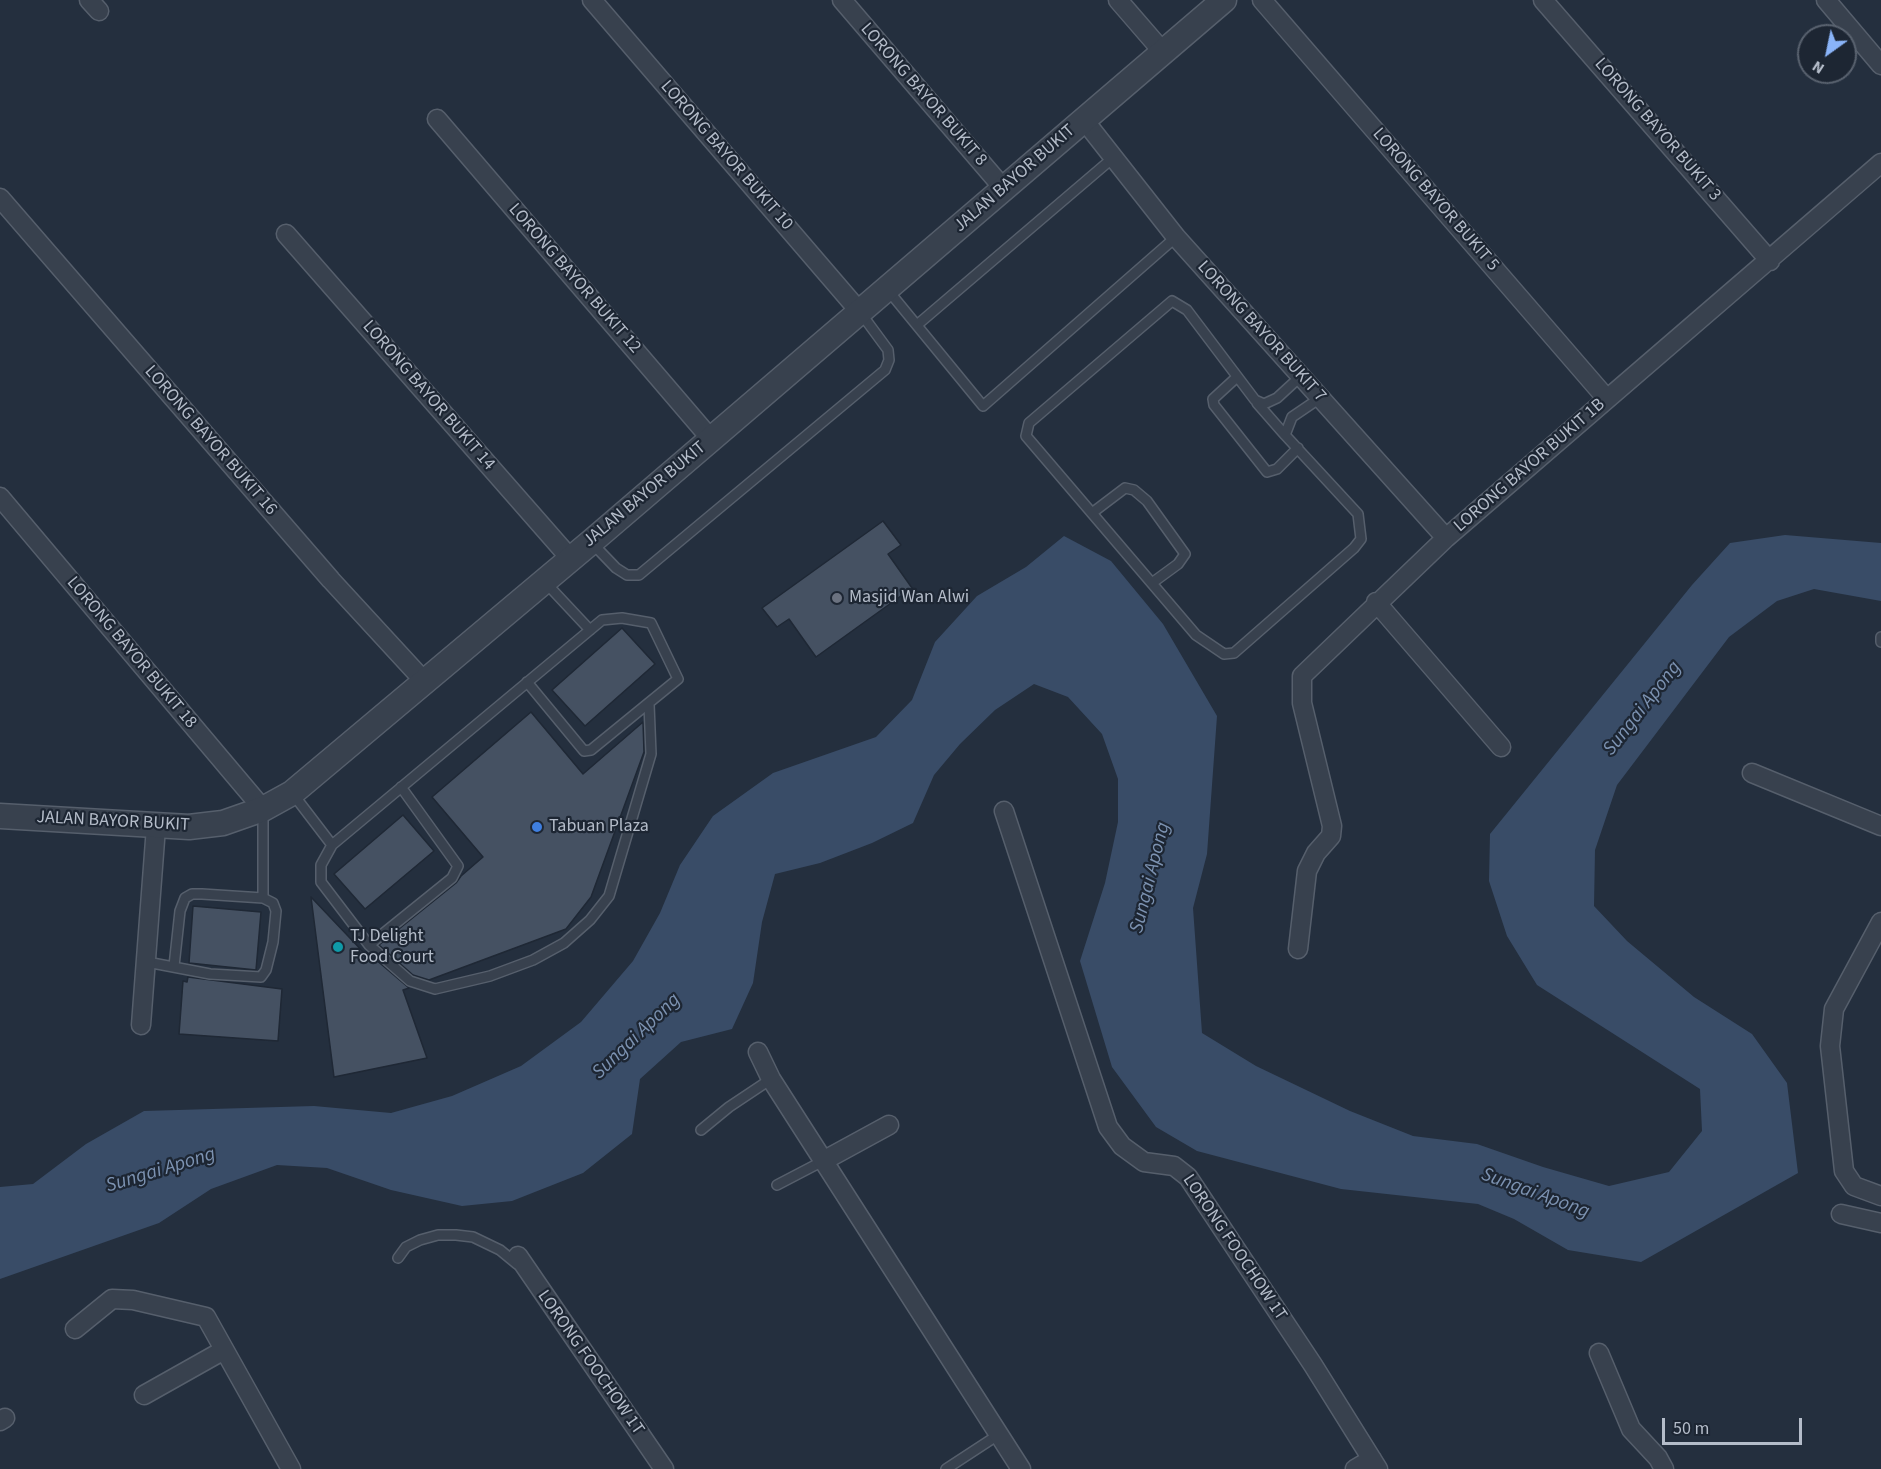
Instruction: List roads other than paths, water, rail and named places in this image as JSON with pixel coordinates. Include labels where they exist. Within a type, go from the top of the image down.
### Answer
[{"type":"street","name":"LORONG BAYOR BUKIT 10","points":[[592,0],[860,312]]},
{"type":"street","name":"LORONG BAYOR BUKIT 8","points":[[842,0],[1004,189]]},
{"type":"street","points":[[1118,0],[1163,52]]},
{"type":"street","name":"JALAN BAYOR BUKIT","points":[[0,816],[156,827],[189,827],[223,823],[263,808],[292,793],[591,542],[1224,0]]},
{"type":"street","name":"LORONG BAYOR BUKIT 5","points":[[1262,0],[1607,399]]},
{"type":"street","name":"LORONG BAYOR BUKIT 3","points":[[1543,0],[1770,261]]},
{"type":"street","points":[[1826,0],[1881,65]]},
{"type":"street","name":"LORONG BAYOR BUKIT 12","points":[[437,119],[711,439]]},
{"type":"street","name":"LORONG BAYOR BUKIT 7","points":[[1084,120],[1176,237],[1446,538]]},
{"type":"street","name":"LORONG BAYOR BUKIT 1B","points":[[1298,949],[1306,871],[1311,859],[1331,836],[1332,826],[1302,703],[1302,676],[1376,602],[1446,538],[1881,163]]},
{"type":"street","name":"LORONG BAYOR BUKIT 16","points":[[0,198],[331,580],[424,681]]},
{"type":"street","name":"LORONG BAYOR BUKIT 14","points":[[286,234],[570,558]]},
{"type":"street","name":"LORONG BAYOR BUKIT 18","points":[[0,496],[263,808]]},
{"type":"street","points":[[1376,602],[1501,747]]},
{"type":"street","points":[[1752,772],[1881,826]]},
{"type":"street","name":"LORONG FOOCHOW 1T","points":[[1004,811],[1108,1127],[1122,1146],[1144,1162],[1174,1166],[1188,1177],[1313,1365],[1375,1464]]},
{"type":"street","points":[[141,1025],[156,827]]},
{"type":"street","points":[[1881,922],[1834,1009],[1830,1046],[1844,1171],[1854,1186],[1881,1196]]},
{"type":"street","points":[[758,1052],[771,1079],[1021,1469]]},
{"type":"street","points":[[823,1161],[889,1125]]},
{"type":"street","points":[[1841,1214],[1881,1223]]},
{"type":"street","name":"LORONG FOOCHOW 1T","points":[[518,1256],[664,1469]]},
{"type":"street","points":[[75,1329],[112,1299],[133,1300],[206,1317],[291,1469]]},
{"type":"street","points":[[144,1395],[224,1350]]},
{"type":"street","points":[[1599,1353],[1631,1429],[1658,1458],[1664,1469]]},
{"type":"street","points":[[1355,1469],[1375,1464]]},
{"type":"lane","points":[[918,325],[1115,157]]},
{"type":"lane","points":[[886,289],[983,406],[1176,237]]},
{"type":"lane","points":[[1172,301],[1187,310],[1237,377],[1285,435],[1358,514],[1361,539],[1354,548],[1234,653],[1224,654],[1196,635],[1026,436],[1029,423],[1172,301]]},
{"type":"lane","points":[[591,542],[616,568],[627,575],[639,575],[885,370],[889,360],[888,350],[860,312]]},
{"type":"lane","points":[[1255,400],[1263,404],[1277,398],[1301,376]]},
{"type":"lane","points":[[1237,377],[1213,399],[1214,405],[1267,472],[1276,469],[1298,448]]},
{"type":"lane","points":[[1285,435],[1292,417],[1320,398]]},
{"type":"lane","points":[[1092,513],[1125,488],[1134,490],[1147,501],[1185,554],[1178,564],[1152,582]]},
{"type":"lane","points":[[544,580],[590,630]]},
{"type":"lane","points":[[527,682],[584,751],[591,750],[678,679],[651,623],[622,618],[602,620],[527,682],[332,845],[321,865],[321,882],[369,945],[410,981],[435,989],[490,976],[533,960],[564,943],[590,920],[609,896],[651,754],[652,732],[649,704]]},
{"type":"lane","points":[[1881,637],[1881,642]]},
{"type":"lane","points":[[369,945],[452,878],[458,866],[401,787]]},
{"type":"lane","points":[[292,793],[332,845]]},
{"type":"lane","points":[[263,808],[264,898]]},
{"type":"lane","points":[[147,962],[210,974],[261,977],[266,970],[273,942],[276,911],[273,903],[264,898],[192,894],[185,898],[180,911],[174,966]]},
{"type":"lane","points":[[701,1130],[729,1107],[771,1079]]},
{"type":"lane","points":[[777,1185],[823,1161]]},
{"type":"lane","points":[[398,1258],[406,1247],[420,1240],[438,1235],[465,1236],[473,1237],[500,1250],[528,1273]]},
{"type":"lane","points":[[946,1469],[998,1435]]},
{"type":"water","name":"Sungai Apong","points":[[1785,535],[1881,543],[1881,601],[1814,589],[1777,601],[1729,637],[1617,785],[1595,850],[1594,906],[1627,941],[1694,997],[1752,1034],[1787,1083],[1798,1173],[1641,1262],[1568,1250],[1514,1219],[1478,1204],[1341,1189],[1197,1151],[1156,1127],[1112,1067],[1080,961],[1105,883],[1118,822],[1118,779],[1102,734],[1068,697],[1034,684],[995,710],[960,744],[934,775],[913,823],[872,843],[820,863],[775,874],[762,922],[753,983],[732,1029],[681,1042],[640,1079],[632,1134],[583,1173],[512,1201],[462,1206],[391,1190],[327,1168],[277,1165],[211,1189],[159,1223],[0,1279],[0,1187],[33,1184],[86,1144],[144,1111],[314,1106],[391,1113],[452,1096],[521,1066],[581,1022],[633,961],[660,913],[680,865],[713,816],[773,773],[876,737],[912,700],[935,642],[977,596],[1026,567],[1064,536],[1111,561],[1163,624],[1217,716],[1207,854],[1193,908],[1202,1033],[1256,1066],[1350,1111],[1413,1136],[1477,1144],[1543,1167],[1609,1186],[1669,1172],[1702,1131],[1700,1089],[1537,985],[1507,936],[1489,881],[1490,834],[1692,585],[1730,543]]},
{"type":"place","name":"Masjid Wan Alwi","points":[[837,598]]},
{"type":"place","name":"Tabuan Plaza","points":[[537,827]]},
{"type":"place","name":"TJ Delight Food Court","points":[[338,947]]}]
